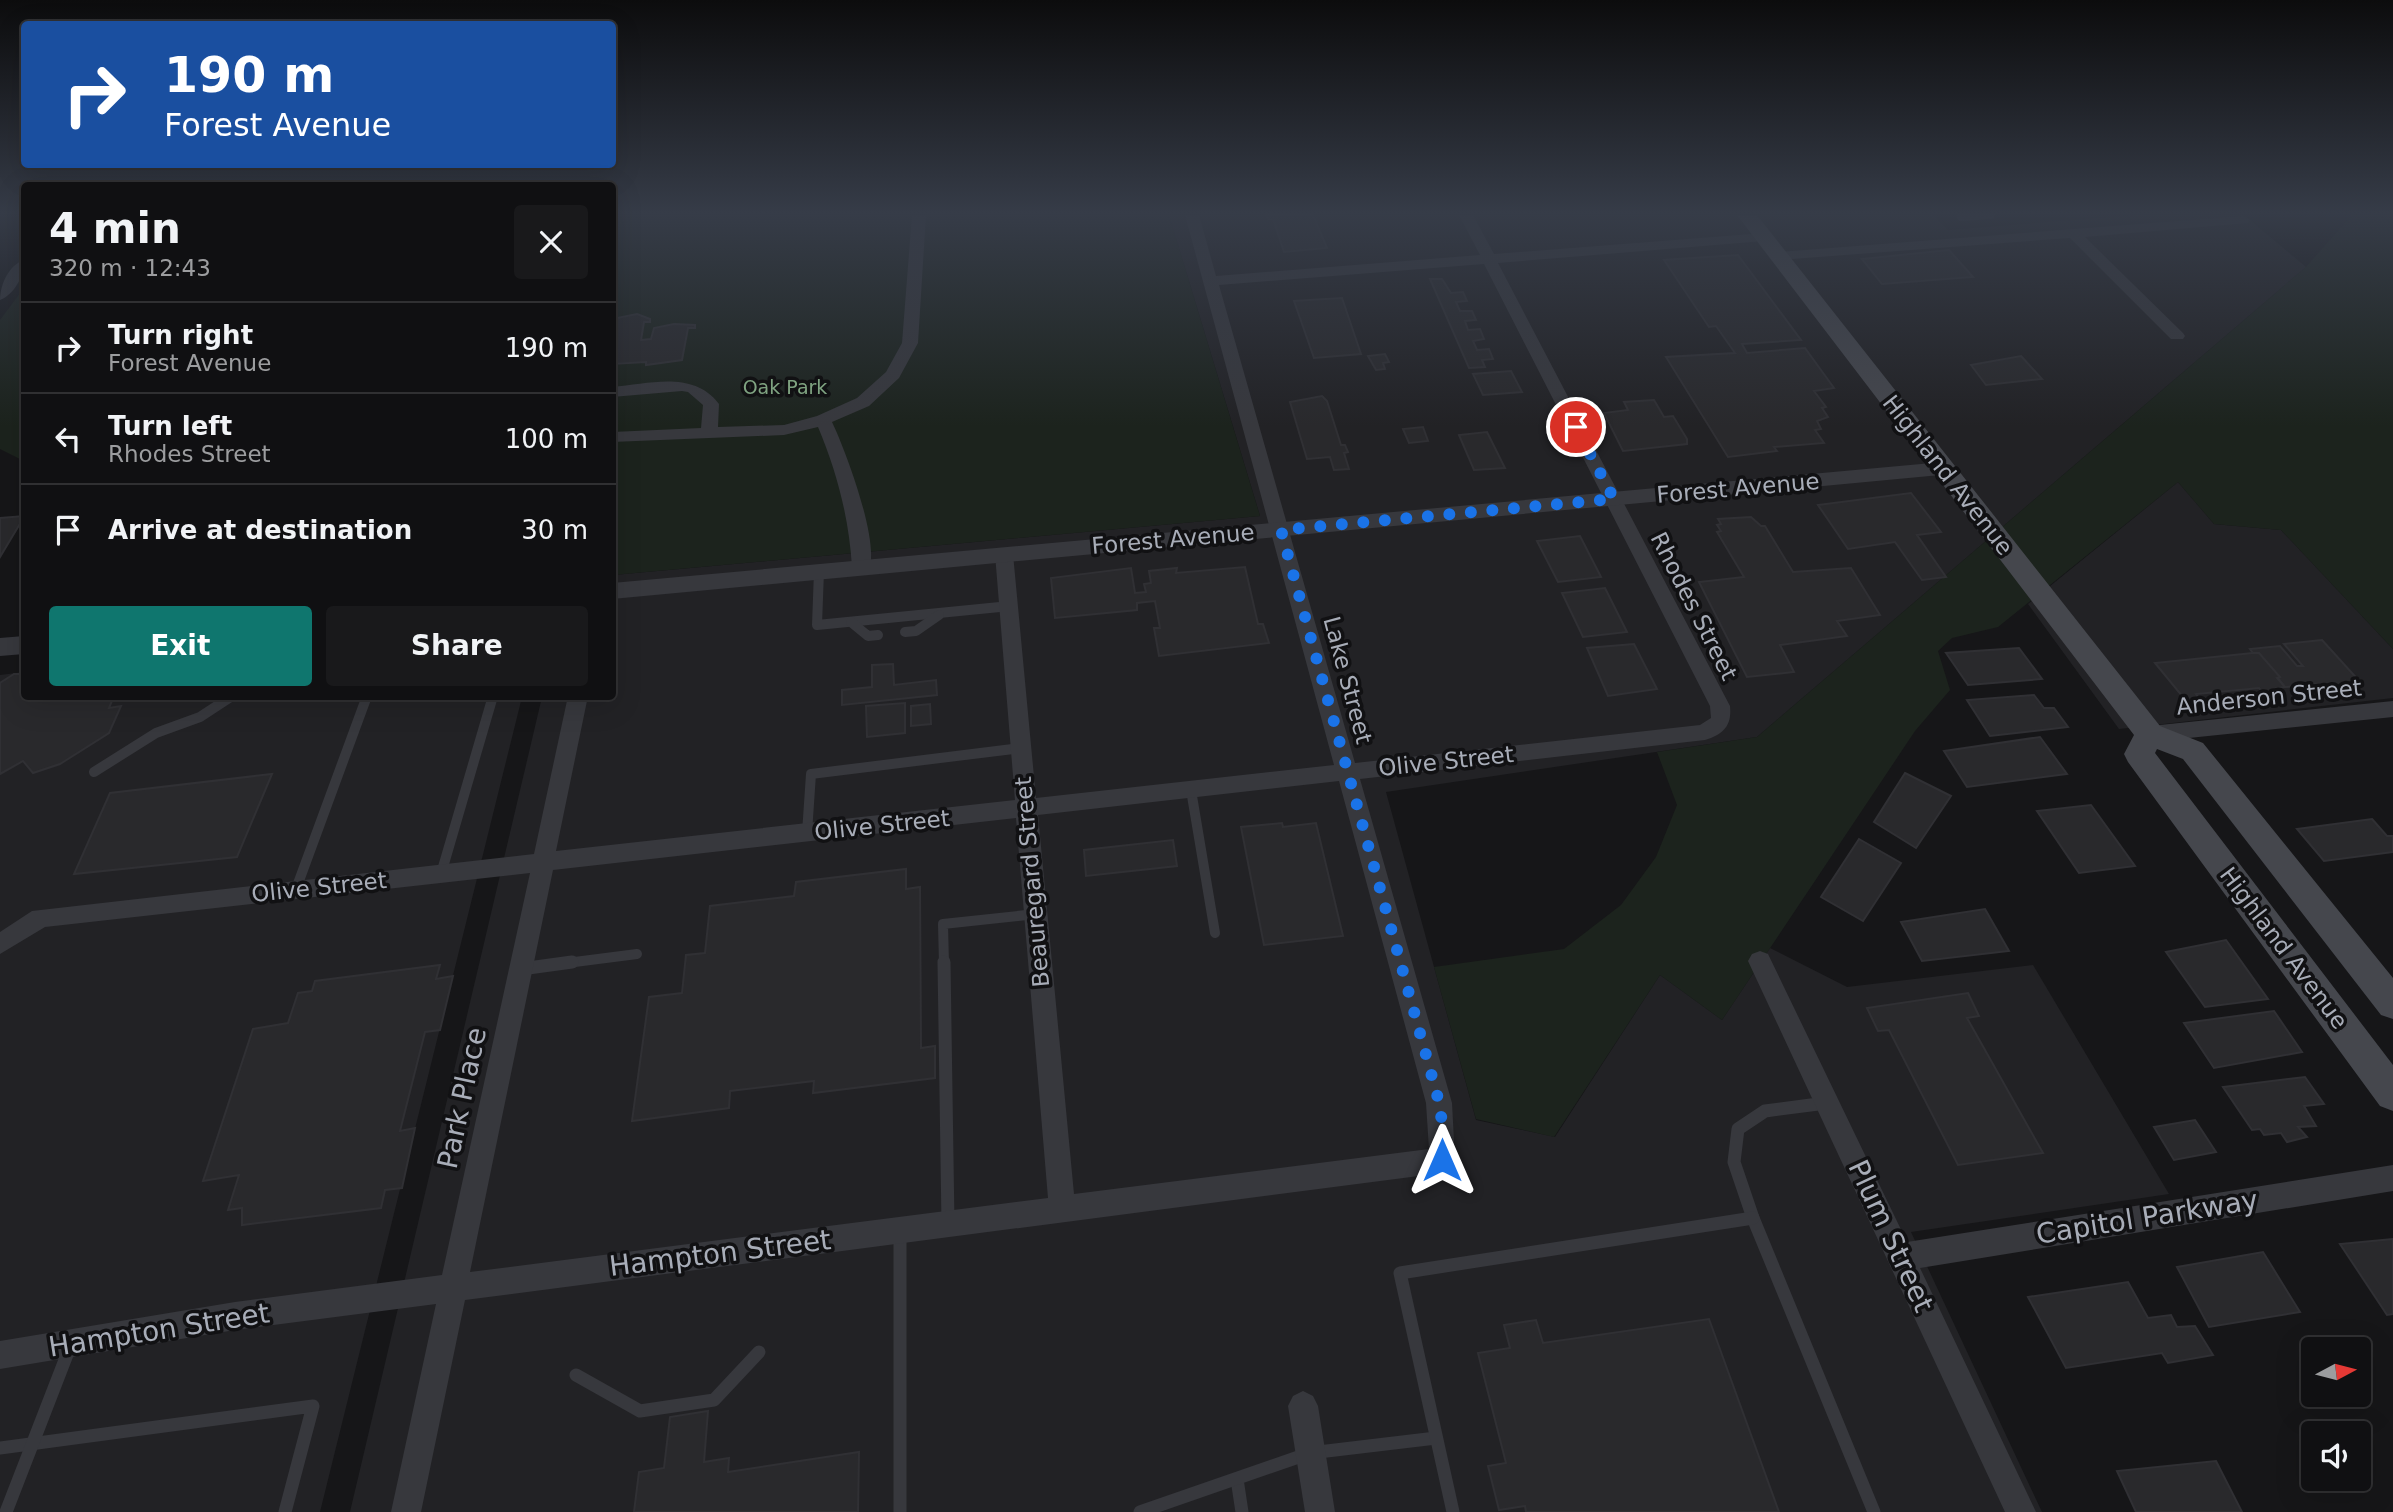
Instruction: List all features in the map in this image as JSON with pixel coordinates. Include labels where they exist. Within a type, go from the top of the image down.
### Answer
[{"type":"main road","name":"Highland Avenue","points":[[1802,286],[2150,734],[2139,754],[2393,1094]]},
{"type":"main road","points":[[2150,734],[2193,751],[2393,1004]]},
{"type":"street","points":[[616,437],[709,431],[770,431],[823,420],[855,407],[877,392],[893,376],[907,353],[914,286]]},
{"type":"street","name":"Lake Street","points":[[1212,286],[1439,1102],[1443,1129],[1442,1160]]},
{"type":"street","name":"Rhodes Street","points":[[1502,286],[1720,706],[1721,721]]},
{"type":"street","points":[[2126,286],[2177,336]]},
{"type":"street","points":[[616,392],[670,386],[694,389],[711,404],[709,431]]},
{"type":"street","points":[[823,420],[845,469],[861,537],[862,568]]},
{"type":"street","name":"Forest Avenue","points":[[616,591],[1943,469]]},
{"type":"street","name":"Beauregard Street","points":[[1004,554],[1062,1209]]},
{"type":"street","points":[[0,647],[21,645]]},
{"type":"street","name":"Park Place","points":[[406,1512],[577,700]]},
{"type":"street","name":"Anderson Street","points":[[2150,734],[2393,709]]},
{"type":"street","name":"Olive Street","points":[[0,943],[40,918],[1705,732],[1721,721]]},
{"type":"street","name":"Plum Street","points":[[1760,961],[2021,1512]]},
{"type":"street","name":"Hampton Street","points":[[0,1355],[73,1341],[454,1287],[1442,1160]]},
{"type":"street","name":"Capitol Parkway","points":[[1901,1257],[2393,1178]]},
{"type":"street","points":[[1303,1406],[1320,1512]]},
{"type":"lane","points":[[819,572],[817,625],[1010,606]]},
{"type":"lane","points":[[905,632],[916,631],[941,613]]},
{"type":"lane","points":[[851,622],[868,636],[878,635]]},
{"type":"lane","points":[[94,772],[156,733],[200,717],[226,700]]},
{"type":"lane","points":[[296,889],[366,700]]},
{"type":"lane","points":[[441,874],[492,700]]},
{"type":"lane","points":[[807,833],[811,774],[1021,748]]},
{"type":"lane","points":[[1191,790],[1215,933]]},
{"type":"lane","points":[[948,1224],[943,924],[1036,914]]},
{"type":"lane","points":[[521,969],[637,954]]},
{"type":"lane","points":[[1828,1103],[1765,1111],[1738,1129],[1734,1162],[1753,1218],[1874,1512]]},
{"type":"lane","points":[[1453,1512],[1400,1273],[1753,1218]]},
{"type":"lane","points":[[900,1230],[900,1512]]},
{"type":"lane","points":[[6,1512],[73,1341]]},
{"type":"lane","points":[[576,1375],[640,1411],[714,1400],[759,1352]]},
{"type":"lane","points":[[0,1448],[313,1406],[285,1512]]},
{"type":"lane","points":[[1140,1512],[1310,1453],[1436,1438]]},
{"type":"lane","points":[[1237,1479],[1242,1512]]},
{"type":"shaded area","points":[[1190,286],[2284,286],[1757,737],[1386,792],[1476,1120],[1555,1137],[1660,975],[1722,1020],[1770,948],[1847,987],[2033,965],[2169,1194],[1911,1232],[2042,1512],[350,1512],[541,700],[616,700],[616,575],[1260,516]]},
{"type":"shaded area","points":[[2178,482],[2214,524],[2281,530],[2393,649],[2393,698],[2119,729],[2028,604]]},
{"type":"shaded area","points":[[21,672],[21,700],[521,700],[320,1512],[0,1512],[0,675]]},
{"type":"green space","name":"Oak Park","points":[[616,286],[1190,286],[1260,516],[616,575]]},
{"type":"green space","points":[[2284,286],[2393,286],[2393,649],[2281,530],[2214,524],[2178,482],[1998,627],[1952,638],[1938,651],[1950,690],[1915,731],[1722,1020],[1660,975],[1554,1137],[1476,1119],[1434,967],[1564,949],[1621,905],[1656,857],[1677,805],[1657,752],[1757,737]]},
{"type":"green space","points":[[21,292],[21,460],[0,449],[0,320]]},
{"type":"building","points":[[1433,286],[1446,286],[1451,293],[1463,292],[1467,301],[1456,302],[1460,311],[1472,311],[1476,320],[1465,321],[1468,330],[1480,329],[1484,339],[1473,341],[1477,350],[1489,349],[1493,359],[1482,360],[1485,367],[1469,368]]},
{"type":"building","points":[[1681,286],[1761,286],[1801,340],[1742,344],[1747,353],[1805,348],[1834,388],[1814,391],[1826,407],[1822,408],[1828,417],[1817,421],[1821,429],[1815,430],[1824,443],[1774,447],[1777,451],[1728,457],[1666,357],[1735,353],[1716,326],[1709,327]]},
{"type":"building","points":[[1342,298],[1361,354],[1314,358],[1294,301]]},
{"type":"building","points":[[637,314],[650,319],[650,322],[644,322],[641,340],[651,339],[654,328],[674,324],[695,325],[695,328],[688,328],[682,360],[646,365],[646,362],[616,364],[616,318]]},
{"type":"building","points":[[1385,354],[1389,362],[1383,363],[1385,369],[1376,370],[1368,356]]},
{"type":"building","points":[[2021,356],[2042,379],[1986,385],[1971,365]]},
{"type":"building","points":[[1511,371],[1522,392],[1483,395],[1473,374]]},
{"type":"building","points":[[1322,396],[1327,401],[1341,445],[1345,445],[1348,452],[1344,453],[1349,469],[1334,470],[1330,457],[1307,459],[1290,402]]},
{"type":"building","points":[[1654,400],[1664,417],[1673,416],[1687,439],[1687,444],[1623,451],[1604,413],[1628,410],[1624,402]]},
{"type":"building","points":[[1423,427],[1428,441],[1409,443],[1403,429]]},
{"type":"building","points":[[1487,432],[1505,468],[1474,470],[1459,435]]},
{"type":"building","points":[[1911,493],[1941,532],[1917,535],[1946,577],[1922,580],[1895,542],[1848,549],[1818,505]]},
{"type":"building","points":[[21,516],[21,522],[0,557],[0,518]]},
{"type":"building","points":[[1751,517],[1761,526],[1765,526],[1793,572],[1851,568],[1880,615],[1837,621],[1847,636],[1780,645],[1794,672],[1747,677],[1699,582],[1744,577],[1717,532],[1721,531],[1717,525],[1721,524],[1718,519]]},
{"type":"building","points":[[1580,536],[1601,577],[1558,582],[1537,541]]},
{"type":"building","points":[[1245,567],[1258,624],[1263,624],[1269,643],[1159,656],[1154,628],[1160,628],[1155,601],[1137,603],[1137,610],[1055,618],[1051,578],[1131,568],[1135,593],[1146,592],[1144,584],[1151,583],[1149,571],[1177,568],[1176,573]]},
{"type":"building","points":[[1605,588],[1627,632],[1583,637],[1562,593]]},
{"type":"building","points":[[2322,640],[2362,684],[2324,688],[2320,684],[2285,687],[2259,653],[2253,653],[2250,649],[2280,646],[2297,666],[2303,666],[2284,644]]},
{"type":"building","points":[[1634,644],[1657,689],[1608,696],[1587,648]]},
{"type":"building","points":[[2019,648],[2042,679],[1968,685],[1946,653]]},
{"type":"building","points":[[2259,653],[2280,677],[2277,678],[2285,687],[2277,688],[2284,696],[2267,698],[2259,688],[2196,694],[2201,701],[2187,702],[2155,663]]},
{"type":"building","points":[[893,664],[894,685],[936,680],[937,695],[842,705],[842,690],[872,687],[872,665]]},
{"type":"building","points":[[14,674],[21,674],[21,700],[112,700],[109,708],[121,706],[109,733],[60,764],[33,773],[23,761],[0,774],[0,683]]},
{"type":"building","points":[[2034,695],[2044,708],[2054,708],[2068,727],[1990,736],[1967,700]]},
{"type":"building","points":[[905,703],[905,733],[867,737],[866,706]]},
{"type":"building","points":[[930,704],[931,724],[911,726],[911,706]]},
{"type":"building","points":[[2040,737],[2067,774],[1967,787],[1944,751]]},
{"type":"building","points":[[1905,773],[1951,796],[1916,848],[1874,822]]},
{"type":"building","points":[[272,774],[237,857],[74,874],[110,793]]},
{"type":"building","points":[[2091,805],[2135,866],[2079,873],[2037,811]]},
{"type":"building","points":[[2372,819],[2387,836],[2393,836],[2393,852],[2324,861],[2297,829]]},
{"type":"building","points":[[1282,823],[1283,827],[1316,823],[1343,936],[1264,945],[1241,827]]},
{"type":"building","points":[[1859,839],[1901,863],[1863,921],[1821,897]]},
{"type":"building","points":[[1173,840],[1177,866],[1086,876],[1084,850]]},
{"type":"building","points":[[906,869],[906,889],[920,887],[921,1048],[935,1046],[935,1078],[813,1093],[814,1081],[730,1091],[729,1108],[632,1121],[649,997],[682,993],[686,955],[705,953],[710,906],[794,896],[796,882]]},
{"type":"building","points":[[1985,909],[2009,951],[1922,961],[1901,922]]},
{"type":"building","points":[[2226,940],[2268,999],[2205,1007],[2166,952]]},
{"type":"building","points":[[440,965],[436,979],[453,976],[440,1030],[425,1032],[400,1131],[415,1128],[402,1188],[385,1190],[381,1208],[242,1225],[242,1208],[228,1210],[239,1175],[203,1181],[253,1029],[288,1023],[298,993],[312,991],[315,981]]},
{"type":"building","points":[[1968,993],[1979,1016],[1967,1018],[2043,1153],[1958,1165],[1889,1030],[1878,1031],[1867,1008]]},
{"type":"building","points":[[2274,1011],[2302,1052],[2214,1068],[2184,1023]]},
{"type":"building","points":[[2305,1077],[2324,1104],[2304,1106],[2316,1126],[2298,1127],[2307,1137],[2287,1142],[2281,1133],[2264,1135],[2260,1129],[2252,1130],[2223,1087]]},
{"type":"building","points":[[2195,1120],[2216,1152],[2174,1160],[2154,1127]]},
{"type":"building","points":[[2393,1239],[2393,1314],[2387,1315],[2340,1244]]},
{"type":"building","points":[[2263,1252],[2300,1312],[2209,1327],[2177,1267]]},
{"type":"building","points":[[2128,1282],[2148,1318],[2171,1315],[2177,1327],[2195,1326],[2213,1355],[2168,1363],[2162,1353],[2066,1368],[2028,1297]]},
{"type":"building","points":[[1709,1319],[1779,1512],[1526,1512],[1525,1506],[1499,1510],[1488,1466],[1506,1463],[1478,1353],[1510,1348],[1504,1325],[1536,1320],[1543,1343]]},
{"type":"building","points":[[708,1411],[704,1462],[729,1458],[728,1472],[859,1452],[858,1512],[634,1512],[639,1472],[664,1468],[670,1417]]},
{"type":"building","points":[[2216,1461],[2242,1512],[2136,1512],[2117,1471]]},
{"type":"route","points":[[1442,1160],[1443,1129],[1439,1102],[1281,530],[1614,499],[1576,427]]}]
